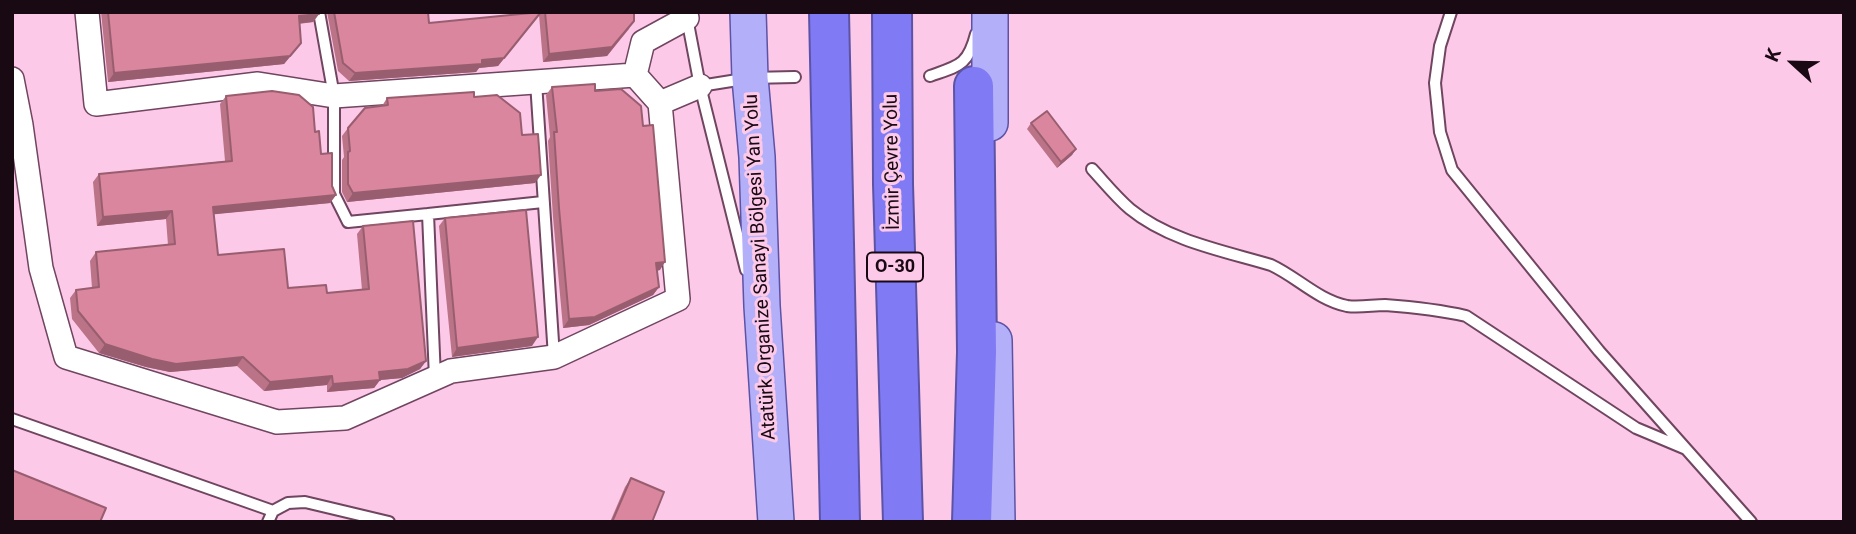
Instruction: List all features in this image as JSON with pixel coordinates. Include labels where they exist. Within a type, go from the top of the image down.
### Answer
[{"type":"highway","points":[[829,12],[840,522]]},
{"type":"highway","name":"İzmir Çevre Yolu","points":[[892,12],[893,184],[903,522]]},
{"type":"highway","points":[[972,522],[977,352],[974,86]]},
{"type":"main road","name":"Atatürk Organize Sanayi Bölgesi Yan Yolu","points":[[748,12],[762,306],[776,522]]},
{"type":"main road","points":[[983,18],[992,244],[997,522]]},
{"type":"street","points":[[87,12],[96,104],[258,84],[334,96],[635,75]]},
{"type":"street","points":[[635,75],[643,42],[687,15]]},
{"type":"street","points":[[12,79],[41,268],[66,357],[277,422],[345,418],[451,371],[554,357],[678,299],[660,103],[635,75]]},
{"type":"street","points":[[660,103],[700,86]]},
{"type":"lane","points":[[319,12],[334,96],[334,194],[348,222],[543,202]]},
{"type":"lane","points":[[1451,12],[1440,46],[1435,83],[1440,132],[1452,170],[1599,351],[1751,522]]},
{"type":"lane","points":[[687,15],[700,86],[747,272],[762,306]]},
{"type":"lane","points":[[930,76],[959,66],[972,51],[983,18]]},
{"type":"lane","points":[[700,86],[750,78],[795,77]]},
{"type":"lane","points":[[536,82],[554,357]]},
{"type":"lane","points":[[1092,169],[1130,209],[1149,222],[1178,237],[1271,265],[1284,271],[1312,292],[1348,306],[1385,305],[1445,311],[1466,316],[1636,428],[1686,449]]},
{"type":"lane","points":[[428,214],[435,378]]},
{"type":"lane","points":[[12,419],[271,516],[288,503],[305,502],[389,522]]},
{"type":"lane","points":[[342,522],[346,510]]},
{"type":"building","points":[[108,12],[319,14],[299,16],[301,43],[290,56],[114,73]]},
{"type":"building","points":[[334,12],[428,12],[429,23],[541,12],[504,58],[482,60],[482,64],[355,73],[343,63]]},
{"type":"building","points":[[545,12],[634,12],[634,21],[612,47],[549,54]]},
{"type":"building","points":[[595,84],[595,91],[621,89],[641,106],[643,126],[653,125],[665,262],[656,263],[659,287],[595,317],[569,319],[552,87]]},
{"type":"building","points":[[272,91],[299,95],[313,107],[315,132],[319,131],[321,154],[332,153],[332,186],[336,195],[213,207],[218,255],[284,249],[288,288],[326,285],[327,293],[369,289],[363,226],[413,221],[426,361],[408,369],[379,372],[380,380],[333,384],[332,376],[270,382],[243,357],[176,364],[105,344],[78,311],[76,290],[99,287],[96,252],[175,244],[172,211],[103,217],[99,174],[232,161],[226,96]]},
{"type":"building","points":[[474,92],[474,97],[497,95],[520,113],[522,135],[538,134],[541,175],[353,193],[348,184],[348,128],[365,108],[388,105],[387,98]]},
{"type":"building","points":[[1047,111],[1076,149],[1061,162],[1031,123]]},
{"type":"building","points":[[526,210],[538,337],[457,348],[445,218]]},
{"type":"building","points":[[12,470],[106,508],[100,522],[12,522]]},
{"type":"building","points":[[631,478],[664,492],[652,522],[612,522]]}]
